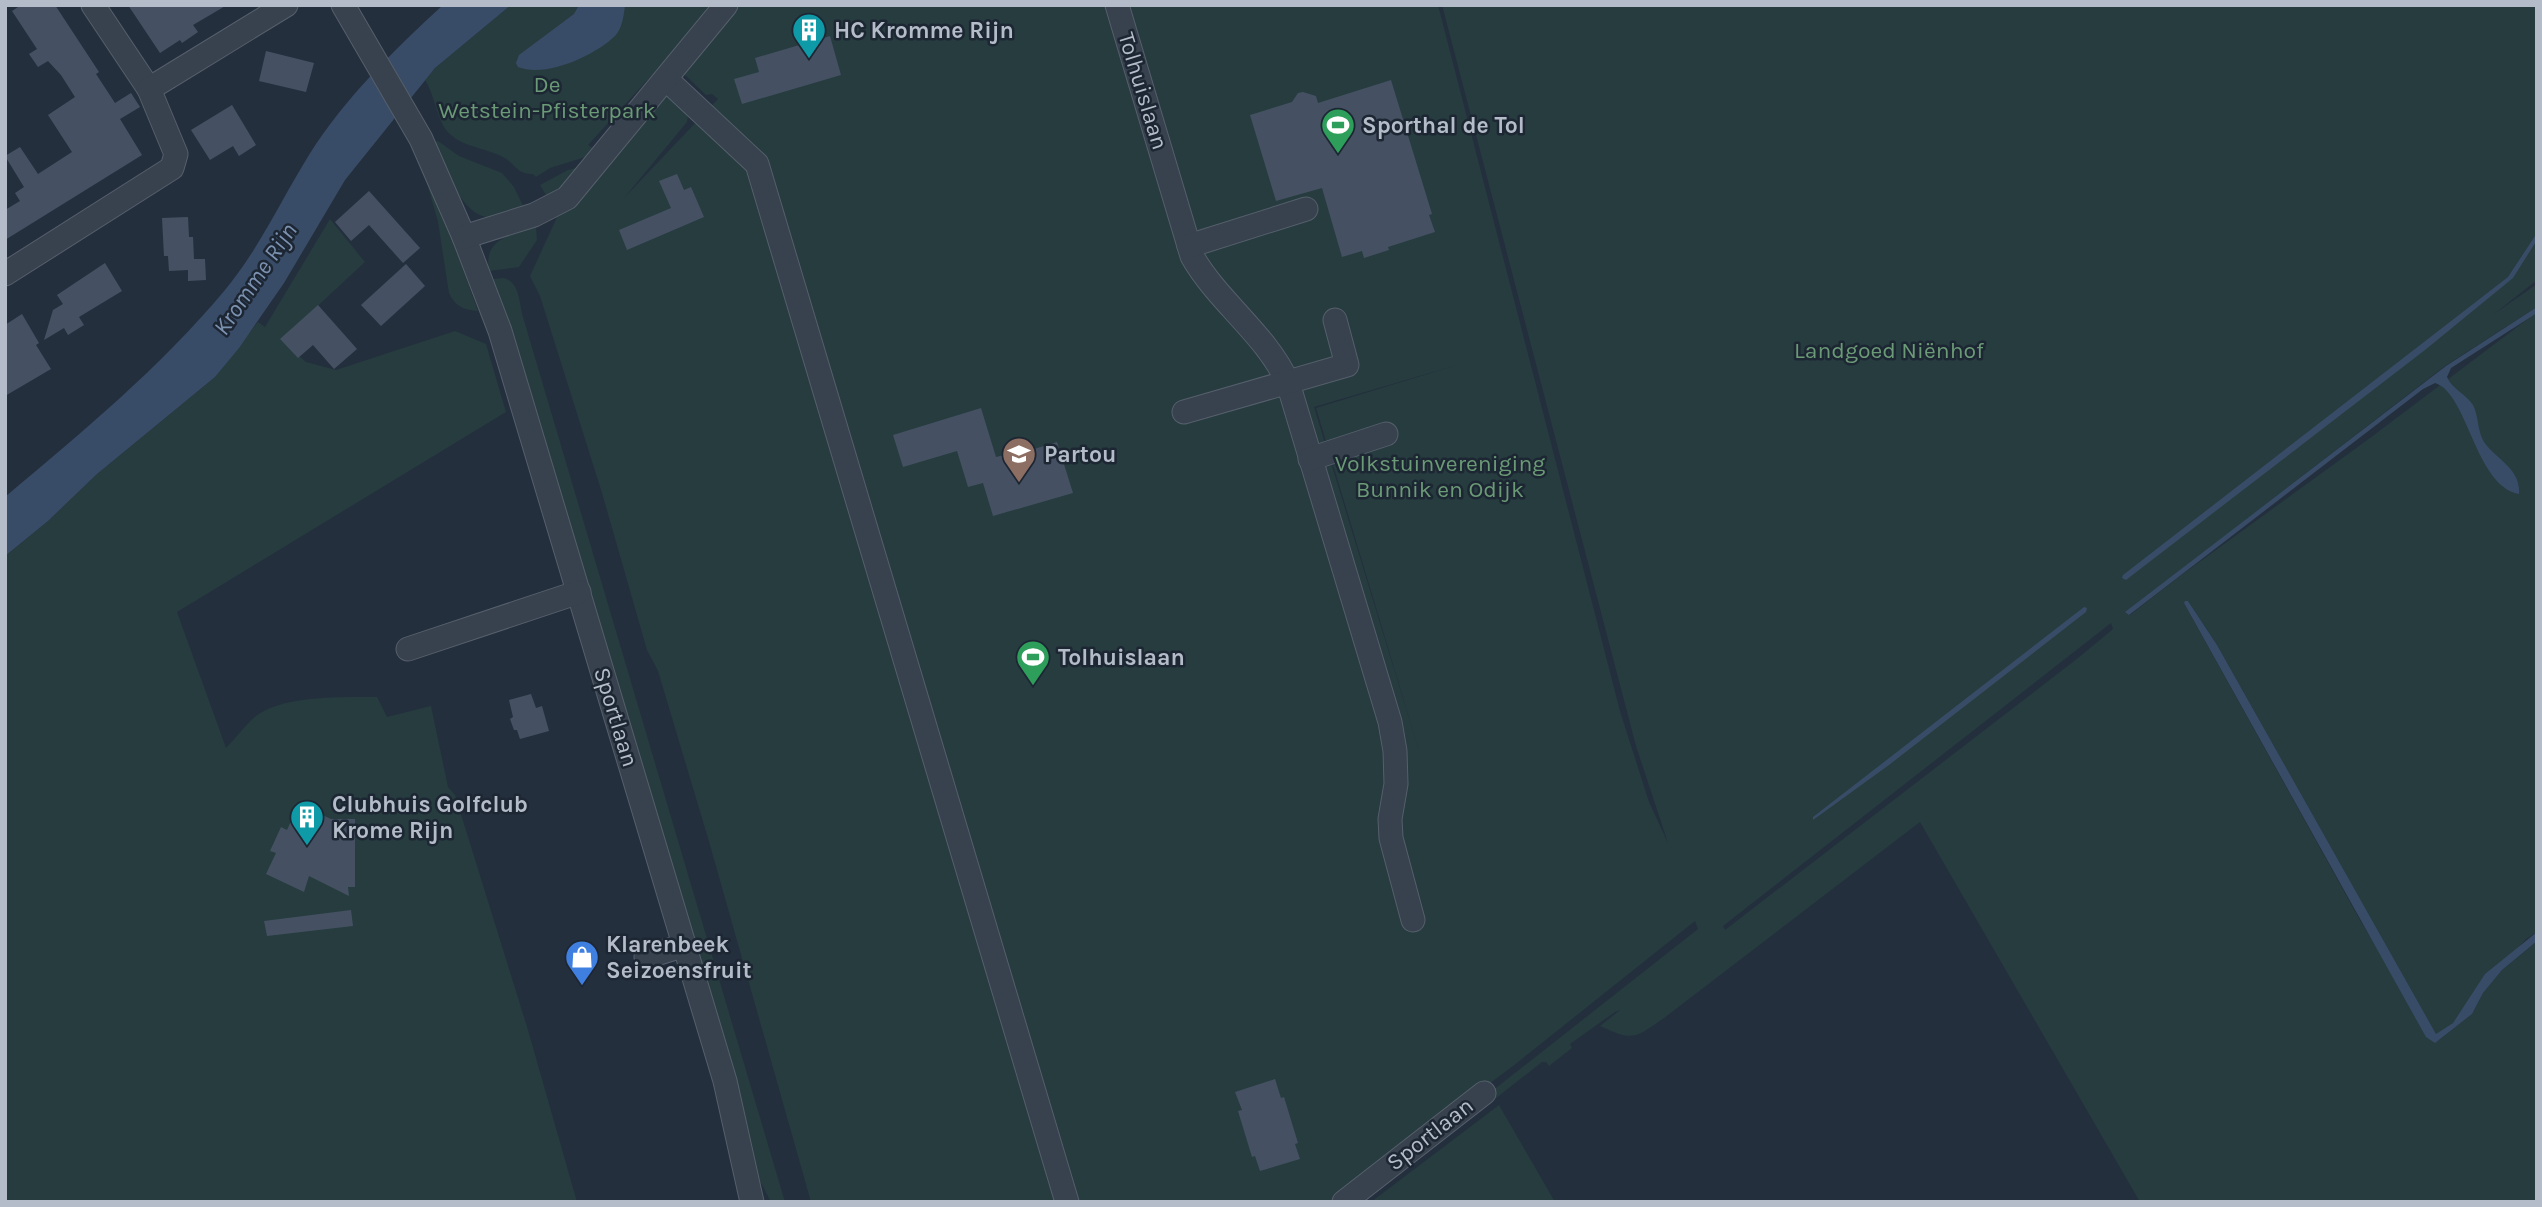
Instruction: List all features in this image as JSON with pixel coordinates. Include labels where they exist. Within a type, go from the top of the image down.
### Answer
[{"type":"street","points":[[5,274],[172,168],[176,154],[149,89],[93,5]]},
{"type":"street","points":[[149,89],[286,5]]},
{"type":"street","name":"Sportlaan","points":[[344,5],[421,139],[464,237],[500,331],[725,1081],[752,1202]]},
{"type":"street","points":[[464,237],[534,215],[567,198],[726,5]]},
{"type":"street","name":"Tolhuislaan","points":[[1117,5],[1189,246],[1202,272],[1273,358],[1288,383],[1390,722],[1395,751],[1396,784],[1390,819],[1391,838],[1413,920]]},
{"type":"street","points":[[666,79],[757,164],[1067,1202]]},
{"type":"street","points":[[1189,246],[1306,209]]},
{"type":"street","points":[[1184,412],[1347,365],[1335,320]]},
{"type":"street","points":[[1310,458],[1386,434]]},
{"type":"street","points":[[408,649],[579,592]]},
{"type":"street","points":[[646,957],[685,944]]},
{"type":"street","name":"Sportlaan","points":[[1344,1202],[1484,1093]]},
{"type":"street","points":[[748,1178],[764,1202]]},
{"type":"green space","name":"De Wetstein-Pfisterpark","points":[[511,5],[716,5],[588,145],[598,151],[550,168],[536,177],[519,170],[501,156],[452,136],[441,121],[425,80],[435,68]]},
{"type":"green space","points":[[734,5],[1438,5],[1620,711],[1649,802],[1668,843],[1636,746],[1442,5],[2537,5],[2537,280],[2494,314],[2537,284],[2537,307],[2445,366],[2126,612],[2130,615],[2537,312],[2537,932],[2526,939],[2453,1023],[2436,1035],[2217,645],[2188,601],[2184,603],[2361,922],[2435,1043],[2472,1014],[2483,993],[2502,970],[2537,941],[2537,1202],[2140,1202],[1920,822],[1654,1025],[1634,1036],[1600,1026],[1620,1010],[1615,1012],[1570,1044],[1572,1048],[1549,1066],[1542,1062],[1364,1202],[1351,1202],[1698,929],[1695,921],[1513,1066],[1331,1202],[811,1202],[658,671],[647,650],[602,493],[540,296],[530,276],[558,215],[665,90],[689,108],[687,122],[624,198],[718,99],[712,94],[706,95],[682,72]],"holes":[[[1457,365],[1316,408],[1420,754],[1314,407]],[[2111,623],[2113,629],[2078,658],[1725,930],[1723,926]]]},
{"type":"green space","points":[[438,141],[459,156],[502,173],[514,187],[524,208],[493,218],[481,216],[471,209],[450,177],[435,142]]},
{"type":"green space","points":[[421,162],[478,311],[460,306],[449,293],[438,222]]},
{"type":"green space","points":[[583,166],[549,200],[540,185],[568,170]]},
{"type":"green space","points":[[330,219],[365,262],[281,340],[306,362],[336,370],[455,331],[486,344],[506,412],[177,612],[226,748],[256,716],[282,704],[331,697],[377,697],[387,717],[431,706],[448,787],[455,795],[528,1030],[577,1202],[5,1202],[5,556],[48,521],[97,474],[215,377],[258,322],[265,327]]},
{"type":"green space","points":[[536,227],[537,240],[519,267],[489,271],[490,251],[495,245],[509,236]]},
{"type":"green space","points":[[503,278],[513,283],[518,293],[785,1202],[771,1202],[760,1181],[741,1104],[493,279]]},
{"type":"green space","points":[[1499,1105],[1555,1202],[1371,1202]]},
{"type":"water","name":"Kromme Rijn","points":[[443,5],[511,5],[435,68],[345,180],[284,283],[239,348],[215,377],[97,474],[48,521],[5,556],[5,497],[147,373],[200,319],[249,258],[309,155],[338,114],[388,57]]},
{"type":"water","points":[[579,5],[625,5],[622,22],[615,36],[595,51],[569,63],[542,70],[518,67],[516,63],[519,55],[574,14]]},
{"type":"water","points":[[2537,233],[2537,240],[2513,278],[2425,350],[2126,580],[2122,578],[2508,277]]},
{"type":"water","points":[[2537,307],[2537,313],[2451,368],[2447,377],[2473,405],[2484,442],[2512,471],[2519,485],[2519,494],[2504,487],[2492,475],[2456,403],[2446,390],[2435,383],[2423,389],[2129,615],[2125,612],[2446,366]]},
{"type":"water","points":[[2185,601],[2188,601],[2217,645],[2436,1034],[2453,1023],[2485,974],[2537,932],[2537,941],[2502,970],[2483,993],[2472,1014],[2435,1043],[2426,1037]]},
{"type":"water","points":[[2084,607],[2087,608],[2086,612],[1889,765],[1813,820],[1813,817]]},
{"type":"building","points":[[21,5],[55,5],[99,72],[96,74],[115,103],[131,93],[140,107],[120,119],[142,155],[5,240],[5,210],[20,201],[15,193],[24,187],[5,156],[20,147],[38,174],[72,152],[48,115],[75,97],[48,61],[38,67],[29,54],[37,49],[12,11]]},
{"type":"building","points":[[128,5],[227,5],[193,25],[198,32],[160,53]]},
{"type":"building","points":[[830,36],[841,75],[742,104],[734,79],[759,72],[755,58]]},
{"type":"building","points":[[266,51],[314,63],[306,92],[259,81]]},
{"type":"building","name":"Sporthal de Tol","points":[[1391,80],[1432,214],[1429,215],[1435,232],[1364,258],[1362,251],[1342,257],[1322,188],[1276,201],[1250,115],[1292,102],[1298,93],[1316,96],[1318,103]]},
{"type":"building","points":[[232,105],[256,145],[239,156],[233,146],[210,160],[191,130]]},
{"type":"building","points":[[677,174],[684,190],[691,187],[704,217],[627,250],[619,230],[671,208],[659,181]]},
{"type":"building","points":[[369,191],[420,248],[403,263],[369,225],[351,241],[335,222]]},
{"type":"building","points":[[188,217],[189,237],[193,237],[194,259],[205,259],[206,280],[188,281],[188,270],[169,271],[168,256],[164,256],[162,218]]},
{"type":"building","points":[[105,263],[122,291],[79,317],[84,325],[68,335],[64,328],[44,340],[53,310],[63,304],[57,295]]},
{"type":"building","points":[[406,264],[425,286],[381,326],[361,305]]},
{"type":"building","points":[[318,305],[357,349],[334,369],[313,345],[298,358],[280,339]]},
{"type":"building","points":[[22,314],[51,369],[5,396],[5,325]]},
{"type":"building","points":[[981,408],[996,457],[1004,455],[1004,458],[1057,442],[1073,493],[993,516],[983,483],[968,487],[957,451],[903,467],[893,435]]},
{"type":"building","points":[[531,694],[536,708],[542,706],[549,731],[520,739],[510,719],[513,717],[509,700]]},
{"type":"building","name":"Clubhuis Golfclub Krome Rijn","points":[[299,804],[331,819],[355,819],[355,887],[348,887],[349,896],[309,876],[304,892],[266,874],[276,853],[270,851],[281,827],[287,830]]},
{"type":"building","points":[[351,910],[353,926],[267,936],[264,921]]},
{"type":"building","points":[[1275,1079],[1281,1098],[1284,1097],[1300,1159],[1260,1171],[1255,1156],[1252,1157],[1238,1111],[1242,1110],[1235,1092]]},
{"type":"place","name":"HC Kromme Rijn","points":[[809,60]]},
{"type":"place","name":"Sporthal de Tol","points":[[1338,155]]},
{"type":"place","name":"Partou","points":[[1019,484]]},
{"type":"place","name":"Tolhuislaan","points":[[1033,687]]},
{"type":"place","name":"Clubhuis Golfclub Krome Rijn","points":[[307,847]]},
{"type":"place","name":"Klarenbeek Seizoensfruit","points":[[582,987]]},
{"type":"park label","name":"Landgoed Niënhof","points":[[1889,350]]},
{"type":"park label","name":"Volkstuinvereniging Bunnik en Odijk","points":[[1440,476]]}]
